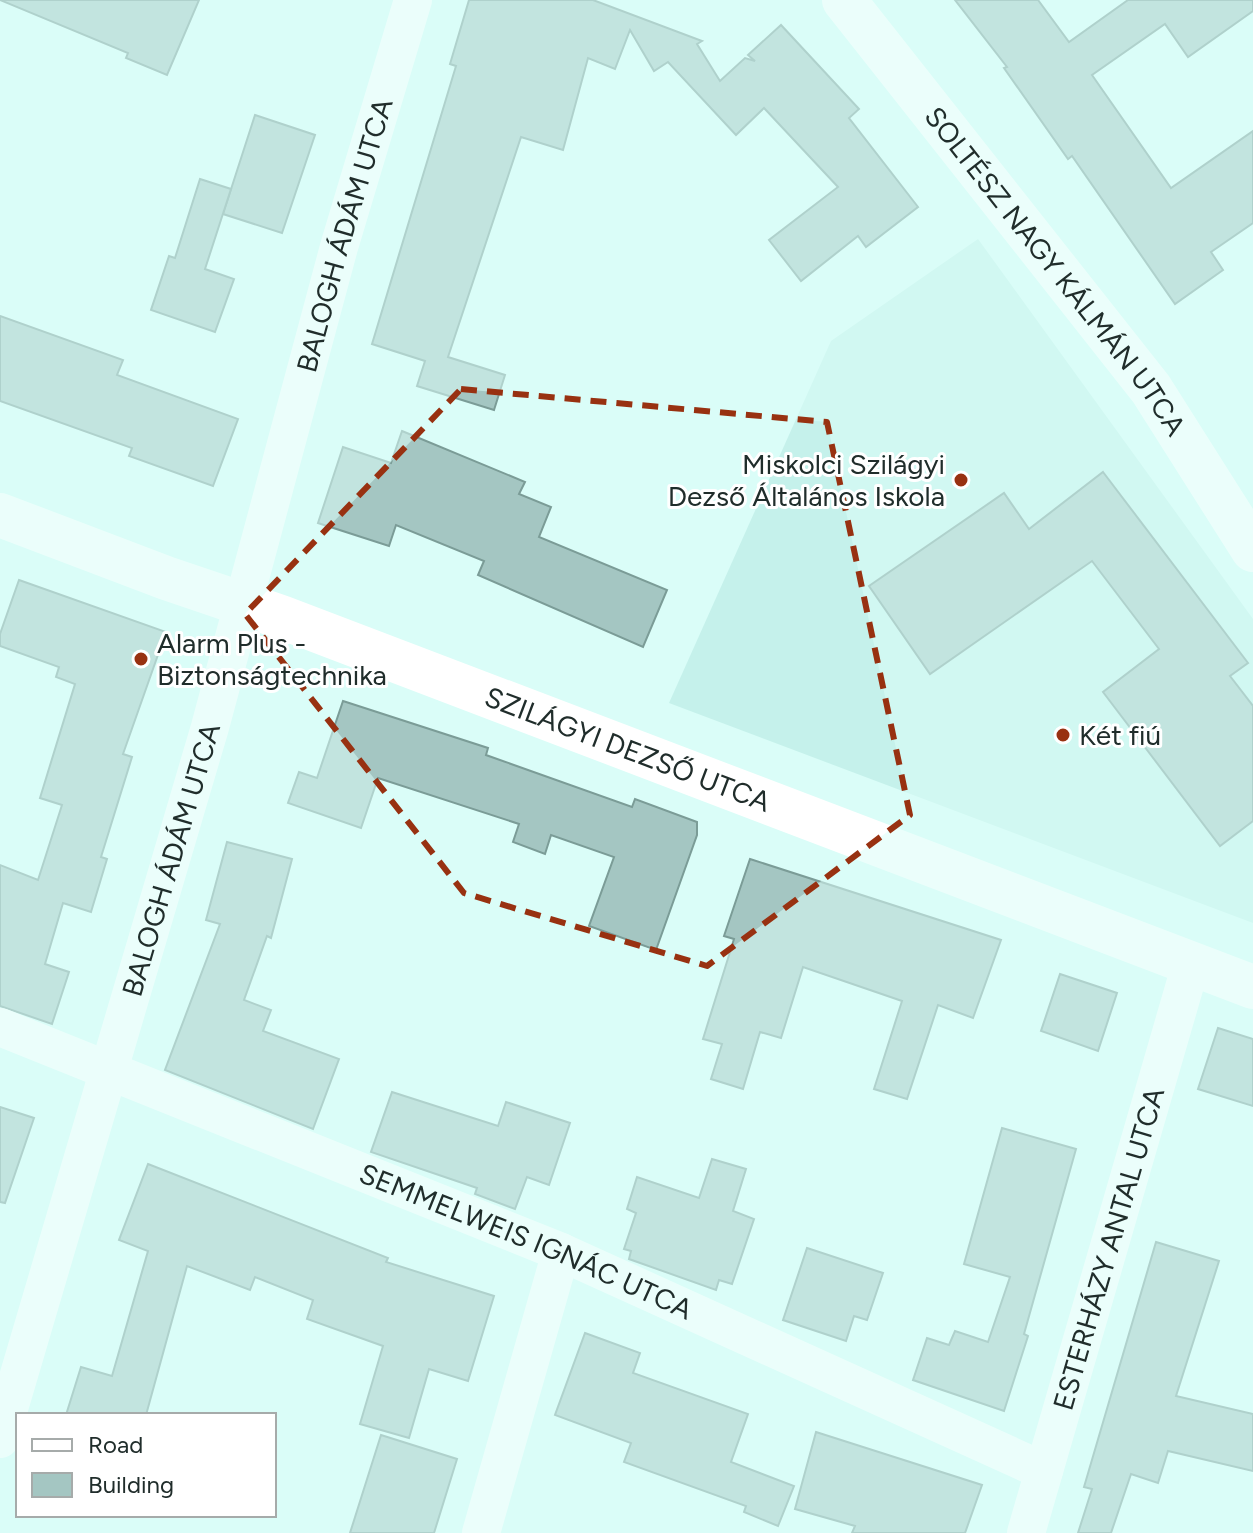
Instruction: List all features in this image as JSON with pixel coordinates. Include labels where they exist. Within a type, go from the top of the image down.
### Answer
[{"type":"main road","name":"SOLTÉSZ NAGY KÁLMÁN UTCA","points":[[844,0],[1151,389],[1253,550]]},
{"type":"main road","name":"SZILÁGYI DEZSŐ UTCA","points":[[0,515],[244,604],[1253,987]]},
{"type":"street","name":"BALOGH ÁDÁM UTCA","points":[[0,1439],[244,604],[339,247],[413,0]]},
{"type":"street","name":"ESTERHÁZY ANTAL UTCA","points":[[1026,1533],[1191,964]]},
{"type":"street","name":"SEMMELWEIS IGNÁC UTCA","points":[[0,1027],[561,1252],[1044,1471]]},
{"type":"street","points":[[481,1533],[561,1252]]},
{"type":"highlighted area","points":[[461,389],[827,422],[910,815],[707,966],[464,893],[245,614]]},
{"type":"shaded area","name":"Miskolci Szilágyi Dezső Általános Iskola","points":[[978,239],[1253,619],[1253,923],[669,703],[831,341]]},
{"type":"building","points":[[0,0],[199,0],[167,75],[126,58],[128,53]]},
{"type":"building","points":[[469,0],[593,0],[702,41],[697,44],[720,81],[745,58],[755,61],[748,55],[781,25],[859,109],[849,118],[918,207],[866,247],[858,236],[801,281],[769,240],[838,187],[764,108],[736,135],[668,62],[654,71],[630,30],[615,69],[588,58],[563,150],[521,137],[448,357],[505,375],[494,410],[417,386],[425,361],[372,344],[456,66],[450,64]]},
{"type":"building","points":[[955,0],[1038,0],[1069,42],[1128,0],[1253,0],[1253,11],[1188,57],[1165,24],[1092,75],[1171,188],[1253,131],[1253,223],[1211,252],[1223,270],[1175,304],[1072,156],[1068,159],[1004,68],[1007,67]]},
{"type":"building","points":[[255,115],[315,135],[282,233],[223,214]]},
{"type":"building","points":[[200,179],[231,189],[205,269],[234,279],[215,332],[151,310],[169,256],[175,258]]},
{"type":"building","points":[[0,316],[123,360],[117,375],[238,419],[213,486],[129,456],[132,448],[0,401]]},
{"type":"building","points":[[402,431],[525,482],[519,494],[551,507],[539,537],[667,590],[643,647],[478,575],[484,561],[396,525],[389,546],[318,523],[343,447],[391,463]]},
{"type":"building","points":[[1103,472],[1248,663],[1230,676],[1253,706],[1253,821],[1220,846],[1103,692],[1159,649],[1092,561],[930,674],[869,586],[1004,493],[1029,529]]},
{"type":"building","points":[[19,580],[166,632],[123,754],[132,757],[101,857],[107,859],[91,912],[63,903],[45,964],[69,972],[52,1024],[0,1006],[0,865],[38,880],[62,805],[40,798],[75,684],[56,677],[59,667],[0,646],[0,634]]},
{"type":"building","points":[[343,701],[488,748],[486,755],[632,807],[635,799],[697,822],[697,835],[656,950],[589,926],[614,857],[551,835],[545,854],[513,842],[519,824],[378,778],[361,828],[288,803],[299,772],[317,778]]},
{"type":"building","points":[[227,842],[292,859],[271,938],[267,936],[244,1000],[271,1010],[263,1031],[339,1059],[313,1129],[165,1070],[220,924],[206,920]]},
{"type":"building","points":[[750,859],[1001,940],[973,1018],[938,1005],[907,1099],[874,1089],[902,1001],[803,967],[781,1038],[760,1032],[743,1089],[711,1079],[722,1044],[703,1039],[734,939],[724,936]]},
{"type":"building","points":[[1060,974],[1117,993],[1098,1051],[1041,1031]]},
{"type":"building","points":[[1218,1028],[1253,1039],[1253,1106],[1198,1089]]},
{"type":"building","points":[[392,1092],[498,1126],[506,1102],[570,1123],[549,1185],[527,1177],[515,1209],[475,1194],[477,1188],[371,1152]]},
{"type":"building","points":[[0,1107],[34,1118],[5,1203],[0,1202]]},
{"type":"building","points":[[1002,1128],[1076,1149],[1024,1334],[1028,1336],[1004,1411],[913,1380],[927,1338],[949,1345],[955,1331],[988,1342],[1010,1277],[964,1264]]},
{"type":"building","points":[[712,1159],[746,1169],[733,1211],[754,1219],[732,1284],[719,1280],[716,1290],[629,1259],[631,1251],[624,1249],[636,1213],[627,1209],[637,1177],[699,1198]]},
{"type":"building","points":[[148,1164],[388,1258],[386,1262],[494,1296],[468,1381],[429,1369],[409,1438],[360,1424],[383,1346],[307,1319],[313,1300],[255,1277],[250,1290],[187,1266],[147,1413],[67,1413],[81,1367],[112,1376],[148,1251],[119,1240]]},
{"type":"building","points":[[1156,1242],[1219,1261],[1176,1396],[1253,1414],[1253,1471],[1168,1451],[1158,1483],[1131,1474],[1111,1533],[1078,1533],[1092,1489],[1084,1487]]},
{"type":"building","points":[[807,1248],[883,1273],[867,1320],[854,1316],[846,1341],[783,1320]]},
{"type":"building","points":[[585,1333],[640,1353],[633,1373],[748,1414],[731,1462],[794,1486],[778,1526],[744,1512],[746,1506],[624,1462],[631,1443],[555,1415]]},
{"type":"building","points":[[816,1432],[982,1485],[965,1533],[852,1533],[855,1526],[795,1509]]},
{"type":"building","points":[[381,1435],[457,1459],[434,1533],[350,1533]]},
{"type":"place","name":"Miskolci Szilágyi Dezső Általános Iskola","points":[[961,480]]},
{"type":"place","name":"Alarm Plus - Biztonságtechnika","points":[[141,659]]},
{"type":"place","name":"Két fiú","points":[[1063,735]]}]
